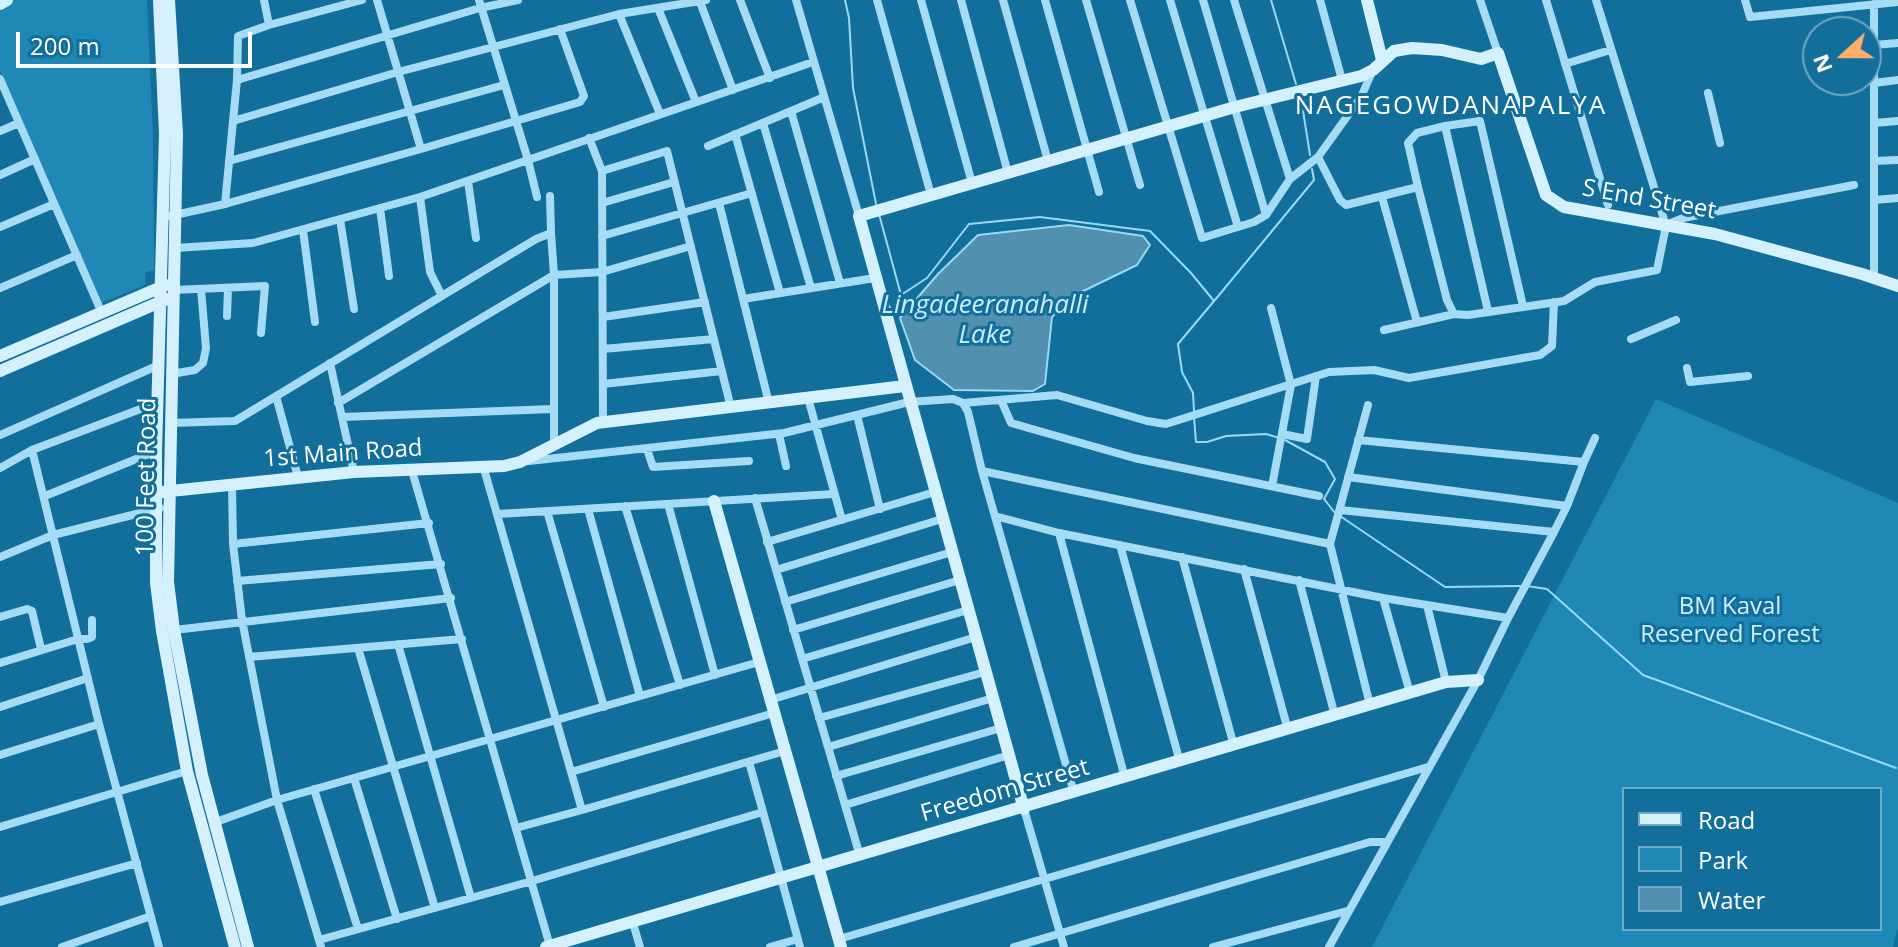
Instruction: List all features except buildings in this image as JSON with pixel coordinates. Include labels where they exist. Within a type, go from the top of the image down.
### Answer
[{"type":"street","points":[[0,4],[7,0]]},
{"type":"street","name":"100 Feet Road","points":[[159,0],[170,216],[176,248],[160,364],[156,451],[162,492]]},
{"type":"street","name":"100 Feet Road","points":[[169,0],[177,134],[170,216],[170,423],[156,583],[187,771],[235,947]]},
{"type":"street","points":[[264,0],[269,25]]},
{"type":"street","points":[[225,204],[238,36],[362,0]]},
{"type":"street","points":[[377,0],[421,149]]},
{"type":"street","points":[[237,80],[386,38],[480,4],[518,0]]},
{"type":"street","points":[[740,0],[770,78]]},
{"type":"street","points":[[796,0],[1064,947]]},
{"type":"street","points":[[877,0],[931,195]]},
{"type":"street","points":[[921,0],[972,183]]},
{"type":"street","points":[[961,0],[1008,173]]},
{"type":"street","points":[[1003,0],[1048,161]]},
{"type":"street","points":[[1045,0],[1099,192]]},
{"type":"street","points":[[1086,0],[1140,185]]},
{"type":"street","points":[[1130,0],[1202,238],[1266,215],[1290,179],[1318,157],[1361,97],[1373,70],[1394,51],[1412,48],[1442,50],[1481,59],[1498,53]]},
{"type":"street","points":[[1170,0],[1238,227]]},
{"type":"street","points":[[1203,0],[1266,215]]},
{"type":"street","points":[[1234,0],[1290,179]]},
{"type":"street","points":[[1320,0],[1342,80]]},
{"type":"street","points":[[1367,0],[1382,60]]},
{"type":"street","name":"S End Street","points":[[1480,0],[1546,195],[1564,207],[1728,237],[1898,286]]},
{"type":"street","points":[[1546,0],[1608,205]]},
{"type":"street","points":[[1384,330],[1454,314],[1564,301],[1595,282],[1657,270],[1666,226],[1596,0]]},
{"type":"street","points":[[1745,0],[1750,17],[1898,2]]},
{"type":"street","points":[[233,121],[398,72],[560,29],[619,14],[703,1],[733,90]]},
{"type":"street","points":[[480,4],[537,197]]},
{"type":"street","points":[[1874,4],[1874,16]]},
{"type":"street","points":[[658,8],[696,102]]},
{"type":"street","points":[[619,14],[660,114]]},
{"type":"street","points":[[170,216],[225,204],[516,123],[583,99],[560,29]]},
{"type":"street","points":[[1565,64],[1610,50]]},
{"type":"street","points":[[176,248],[253,243],[420,197],[813,62]]},
{"type":"street","points":[[859,216],[1373,70]]},
{"type":"street","points":[[229,161],[504,85]]},
{"type":"street","points":[[1,86],[101,311]]},
{"type":"street","points":[[1708,93],[1720,143]]},
{"type":"street","points":[[1874,96],[1874,278]]},
{"type":"street","points":[[708,146],[822,98]]},
{"type":"street","points":[[791,111],[840,283]]},
{"type":"street","points":[[1454,314],[1447,300],[1408,143],[1417,133],[1480,121],[1523,306]]},
{"type":"street","points":[[1874,123],[1898,121]]},
{"type":"street","points":[[0,131],[19,123]]},
{"type":"street","points":[[763,123],[811,288]]},
{"type":"street","points":[[1445,126],[1488,311]]},
{"type":"street","points":[[735,134],[780,293]]},
{"type":"street","points":[[589,138],[602,171],[603,422]]},
{"type":"street","points":[[602,171],[667,151],[731,408]]},
{"type":"street","points":[[1318,157],[1340,200],[1346,205],[1418,187]]},
{"type":"street","points":[[0,175],[35,159]]},
{"type":"street","points":[[1874,161],[1898,160]]},
{"type":"street","points":[[468,181],[476,238]]},
{"type":"street","points":[[602,203],[674,182]]},
{"type":"street","points":[[1666,226],[1683,218],[1854,185]]},
{"type":"street","points":[[602,236],[752,193]]},
{"type":"street","points":[[550,196],[554,275],[554,445]]},
{"type":"street","points":[[420,197],[430,272],[442,296]]},
{"type":"street","points":[[1382,197],[1417,322]]},
{"type":"street","points":[[1874,200],[1898,198]]},
{"type":"street","points":[[719,203],[769,403]]},
{"type":"street","points":[[0,227],[54,204]]},
{"type":"street","points":[[380,208],[389,276]]},
{"type":"street","points":[[340,219],[354,309]]},
{"type":"street","points":[[303,230],[315,322]]},
{"type":"street","points":[[170,423],[235,421],[536,239],[551,233]]},
{"type":"street","points":[[338,403],[554,275],[602,272],[691,246]]},
{"type":"street","points":[[0,288],[77,255]]},
{"type":"street","points":[[743,299],[875,278]]},
{"type":"street","points":[[5,361],[101,311],[169,291],[266,287],[261,333]]},
{"type":"street","points":[[227,316],[228,288]]},
{"type":"street","points":[[171,374],[195,370],[203,363],[206,348],[201,289]]},
{"type":"street","points":[[5,361],[169,291]]},
{"type":"street","points":[[603,317],[705,302]]},
{"type":"street","points":[[520,462],[779,434],[909,402],[953,399],[963,403],[1057,395],[1166,424],[1329,372],[1374,370],[1409,378],[1540,355],[1552,346],[1554,302]]},
{"type":"street","points":[[1271,308],[1291,385],[1272,486]]},
{"type":"street","points":[[1631,339],[1676,320]]},
{"type":"street","points":[[603,349],[714,339]]},
{"type":"street","points":[[330,363],[354,472]]},
{"type":"street","points":[[0,435],[160,364]]},
{"type":"street","points":[[1687,368],[1690,382],[1748,376]]},
{"type":"street","points":[[603,384],[722,371]]},
{"type":"street","points":[[1282,434],[1307,439],[1316,376]]},
{"type":"street","name":"1st Main Road","points":[[162,492],[354,472],[484,469],[520,462],[597,423],[905,386]]},
{"type":"street","points":[[276,396],[298,477]]},
{"type":"street","points":[[808,398],[842,520]]},
{"type":"street","points":[[1001,400],[1011,423],[1134,458],[1319,496]]},
{"type":"street","points":[[0,468],[32,450],[159,402]]},
{"type":"street","points":[[963,403],[1074,794]]},
{"type":"street","points":[[1368,405],[1330,544],[1370,705]]},
{"type":"street","points":[[342,417],[553,409]]},
{"type":"street","points":[[857,415],[880,509]]},
{"type":"street","points":[[779,434],[786,466]]},
{"type":"street","points":[[1329,947],[1478,680],[1567,506],[1595,438]]},
{"type":"street","points":[[1358,440],[1584,462]]},
{"type":"street","points":[[647,449],[653,467],[749,461]]},
{"type":"street","points":[[32,450],[99,724],[159,947]]},
{"type":"street","points":[[45,496],[156,451]]},
{"type":"street","points":[[484,469],[582,810]]},
{"type":"street","points":[[412,471],[451,598],[548,946]]},
{"type":"street","points":[[982,471],[1330,544]]},
{"type":"street","points":[[1348,477],[1567,506]]},
{"type":"street","points":[[232,485],[233,544],[249,657],[277,800],[320,944],[358,929],[763,812]]},
{"type":"street","points":[[767,542],[935,492]]},
{"type":"street","points":[[498,514],[834,494]]},
{"type":"street","points":[[755,498],[860,856]]},
{"type":"street","points":[[714,501],[840,943],[1428,767]]},
{"type":"street","points":[[668,504],[715,675]]},
{"type":"street","points":[[625,506],[680,685]]},
{"type":"street","points":[[0,557],[53,535],[162,507]]},
{"type":"street","name":"100 Feet Road","points":[[162,507],[174,630],[213,823],[248,947]]},
{"type":"street","points":[[588,509],[640,696]]},
{"type":"street","points":[[1340,510],[1554,532]]},
{"type":"street","points":[[547,511],[604,707]]},
{"type":"street","points":[[995,516],[1059,533],[1383,598],[1508,618]]},
{"type":"street","points":[[776,570],[942,519]]},
{"type":"street","points":[[233,544],[429,523]]},
{"type":"street","points":[[1059,533],[1125,778]]},
{"type":"street","points":[[1120,545],[1180,762]]},
{"type":"street","points":[[785,602],[952,552]]},
{"type":"street","points":[[1182,557],[1234,746]]},
{"type":"street","points":[[237,581],[441,564]]},
{"type":"street","points":[[1244,569],[1288,730]]},
{"type":"street","points":[[793,630],[960,580]]},
{"type":"street","points":[[1299,580],[1335,716]]},
{"type":"street","points":[[174,630],[451,598]]},
{"type":"street","points":[[1383,598],[1410,693]]},
{"type":"street","points":[[1427,605],[1446,682]]},
{"type":"street","points":[[0,617],[27,609],[32,611],[41,649]]},
{"type":"street","points":[[802,659],[968,610]]},
{"type":"street","points":[[0,663],[92,637],[92,620]]},
{"type":"street","points":[[770,700],[976,637]]},
{"type":"street","points":[[249,657],[462,639]]},
{"type":"street","points":[[398,644],[471,898]]},
{"type":"street","points":[[358,648],[435,908]]},
{"type":"street","points":[[213,823],[314,789],[759,662]]},
{"type":"street","points":[[819,718],[985,672]]},
{"type":"street","points":[[0,707],[88,678]]},
{"type":"street","name":"Freedom Street","points":[[548,946],[1024,809],[1446,682],[1478,680]]},
{"type":"street","points":[[828,747],[993,698]]},
{"type":"street","points":[[571,772],[774,713]]},
{"type":"street","points":[[0,755],[99,724]]},
{"type":"street","points":[[836,776],[1001,728]]},
{"type":"street","points":[[516,828],[785,751]]},
{"type":"street","points":[[845,805],[1009,755]]},
{"type":"street","points":[[749,762],[799,943],[770,947]]},
{"type":"street","points":[[0,827],[187,771]]},
{"type":"street","points":[[354,778],[397,919]]},
{"type":"street","points":[[314,789],[358,929]]},
{"type":"street","points":[[1014,947],[1370,842],[1386,842]]},
{"type":"street","points":[[0,902],[137,863]]},
{"type":"street","points":[[1213,947],[1347,911]]},
{"type":"street","points":[[62,947],[151,916]]},
{"type":"street","points":[[633,923],[640,947]]},
{"type":"green space","points":[[11,0],[147,0],[153,136],[154,270],[145,273],[145,285],[101,303],[0,70],[0,5]]},
{"type":"green space","name":"BM Kaval Reserved Forest","points":[[1656,399],[1898,503],[1898,927],[1893,947],[1372,947]]},
{"type":"water","name":"Lingadeeranahalli Lake","points":[[1069,225],[1143,236],[1150,245],[1137,265],[1071,297],[1052,317],[1045,384],[1033,391],[954,390],[915,360],[900,318],[938,274],[978,235]]},
{"type":"waterway","points":[[845,0],[853,88],[876,204]]},
{"type":"waterway","points":[[1271,0],[1296,84]]},
{"type":"waterway","points":[[1301,98],[1310,155]]},
{"type":"waterway","points":[[1215,300],[1314,180],[1312,169]]},
{"type":"waterway","points":[[879,214],[901,295],[927,278],[969,224],[1040,217],[1150,231],[1214,301],[1178,344],[1182,372],[1193,393],[1194,411]]},
{"type":"waterway","points":[[1194,417],[1196,442],[1226,436],[1266,434],[1279,438]]},
{"type":"waterway","points":[[1285,440],[1325,462],[1335,479],[1324,499],[1335,513]]},
{"type":"waterway","points":[[1340,516],[1445,587],[1520,586]]},
{"type":"waterway","points":[[1527,586],[1547,589],[1643,675],[1896,768]]},
{"type":"district","name":"NAGEGOWDANAPALYA","points":[[1451,107]]}]
